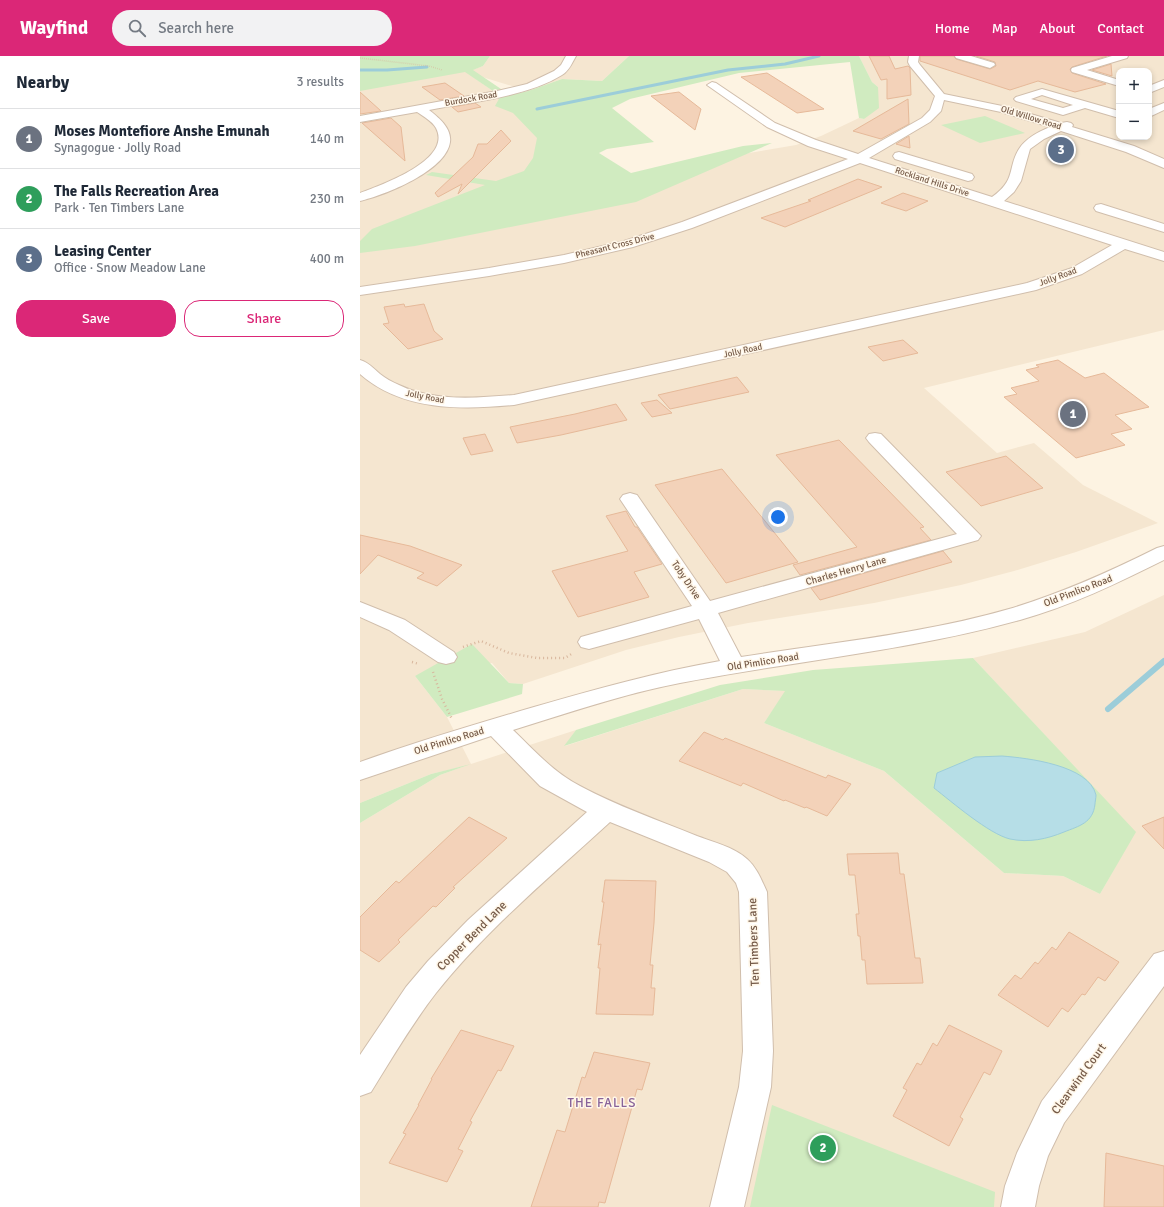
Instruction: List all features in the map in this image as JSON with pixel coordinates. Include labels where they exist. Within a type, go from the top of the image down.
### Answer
[{"type":"street","name":"Burdock Road","points":[[360,119],[497,94],[531,86],[558,73],[565,67],[570,56]]},
{"type":"street","points":[[914,56],[913,62],[915,66],[936,88],[940,96]]},
{"type":"street","points":[[960,56],[990,65]]},
{"type":"street","points":[[1116,82],[1076,70],[1123,56]]},
{"type":"street","points":[[1152,89],[1164,83]]},
{"type":"street","name":"Rockland Hills Drive","points":[[712,84],[772,125],[812,143],[1164,257]]},
{"type":"street","name":"Old Willow Road","points":[[940,96],[998,107],[1130,149],[1164,164]]},
{"type":"street","name":"Pheasant Cross Drive","points":[[360,291],[528,266],[628,244],[717,215],[858,159],[926,120],[935,111],[940,96]]},
{"type":"street","points":[[1084,105],[1116,114]]},
{"type":"street","points":[[1152,112],[1164,106]]},
{"type":"street","points":[[1090,117],[1116,107]]},
{"type":"street","points":[[360,197],[407,178],[428,165],[440,152],[445,136],[442,128],[437,122],[419,108]]},
{"type":"street","points":[[994,202],[1004,196],[1008,190],[1017,173],[1025,148],[1041,136],[1076,122]]},
{"type":"street","points":[[896,155],[968,177]]},
{"type":"street","points":[[917,177],[935,167]]},
{"type":"street","points":[[1101,208],[1164,228]]},
{"type":"street","name":"Jolly Road","points":[[360,364],[383,383],[401,392],[460,403],[486,403],[514,400],[1031,287],[1077,271],[1124,244]]},
{"type":"street","name":"Charles Henry Lane","points":[[589,642],[971,536],[875,438]]},
{"type":"street","name":"Toby Drive","points":[[630,499],[706,610],[734,666]]},
{"type":"street","name":"Old Pimlico Road","points":[[360,771],[415,751],[495,726],[622,689],[676,676],[891,642],[959,628],[1015,614],[1065,597],[1110,579],[1164,552]]},
{"type":"street","points":[[360,609],[397,625],[446,657]]},
{"type":"street","name":"Ten Timbers Lane","points":[[495,726],[549,780],[571,793],[606,810],[718,855],[736,865],[747,877],[752,892],[758,1051],[755,1087],[727,1207]]},
{"type":"street","name":"Copper Bend Lane","points":[[360,1082],[406,1010],[437,971],[483,922],[606,810]]},
{"type":"street","name":"Clearwind Court","points":[[1018,1207],[1022,1186],[1033,1153],[1053,1112],[1164,963]]},
{"type":"path","points":[[360,58],[428,66],[442,70]]},
{"type":"path","points":[[452,719],[442,699],[435,674],[427,665],[446,657],[466,645],[481,641],[509,653],[537,658],[565,658],[589,642]]},
{"type":"shaded area","points":[[490,56],[629,56],[602,81],[562,79],[528,91],[466,72],[483,66]]},
{"type":"shaded area","points":[[859,56],[1164,56],[1164,330],[924,388],[997,453],[1034,443],[1083,485],[1158,523],[1076,552],[961,585],[874,603],[748,623],[679,637],[626,650],[523,684],[509,683],[492,663],[415,676],[447,717],[471,764],[576,730],[565,746],[743,689],[786,691],[764,723],[884,771],[1004,873],[1063,876],[1100,894],[1135,832],[973,658],[1085,632],[1164,595],[1164,1207],[360,1207],[360,823],[440,775],[465,766],[431,774],[360,803],[360,246],[725,157],[796,145],[821,136],[859,118],[864,119],[878,87],[872,82]]},
{"type":"shaded area","points":[[445,58],[493,91],[501,89],[511,96],[556,135],[514,189],[360,242],[360,72]]},
{"type":"green space","points":[[360,56],[490,56],[483,66],[473,70],[501,89],[493,91],[465,72],[360,91]]},
{"type":"green space","points":[[629,56],[859,56],[872,82],[878,87],[879,108],[864,119],[859,118],[850,62],[739,73],[630,99],[612,108],[654,142],[607,149],[599,153],[631,173],[743,146],[772,143],[636,202],[415,246],[360,253],[360,241],[372,229],[485,185],[426,175],[432,172],[496,181],[524,171],[533,158],[537,138],[513,113],[495,106],[500,97],[528,91],[562,79],[602,81]]},
{"type":"green space","points":[[985,116],[1025,133],[980,143],[941,125]]},
{"type":"green space","points":[[472,644],[509,683],[523,684],[522,694],[447,717],[415,676]]},
{"type":"green space","points":[[973,658],[1136,832],[1100,894],[1063,876],[1004,873],[884,771],[764,723],[785,691],[743,689],[564,746],[576,730],[720,685],[813,670]]},
{"type":"green space","points":[[471,764],[440,775],[360,823],[360,803],[431,774]]},
{"type":"green space","points":[[772,1105],[995,1192],[994,1207],[750,1207]]},
{"type":"water","points":[[1002,756],[1041,761],[1070,770],[1082,777],[1091,785],[1096,795],[1094,810],[1091,816],[1080,826],[1051,837],[1024,841],[1010,839],[1001,836],[981,824],[934,788],[937,773],[975,757]]},
{"type":"building","points":[[869,56],[889,56],[895,69],[908,66],[910,68],[911,95],[887,99],[887,79],[881,80]]},
{"type":"building","points":[[920,56],[954,56],[956,59],[990,69],[996,66],[995,62],[976,56],[1107,56],[1072,67],[1070,69],[1072,73],[1106,84],[1075,92],[1038,81],[1010,90],[920,61]]},
{"type":"building","points":[[1111,64],[1112,76],[1092,70]]},
{"type":"building","points":[[767,73],[824,109],[797,113],[741,77]]},
{"type":"building","points":[[445,83],[464,96],[440,100],[422,87]]},
{"type":"building","points":[[360,92],[381,111],[360,114]]},
{"type":"building","points":[[679,92],[701,109],[695,130],[651,96]]},
{"type":"building","points":[[908,99],[909,124],[881,139],[853,131]]},
{"type":"building","points":[[475,103],[481,107],[458,112],[452,107]]},
{"type":"building","points":[[391,118],[401,127],[405,161],[362,123]]},
{"type":"building","points":[[501,130],[511,141],[458,194],[462,184],[438,197],[435,193],[473,157],[478,144],[487,144]]},
{"type":"building","points":[[909,136],[910,148],[896,144]]},
{"type":"building","points":[[858,179],[882,187],[785,227],[761,218],[811,201],[808,200]]},
{"type":"building","points":[[903,193],[928,201],[906,211],[881,203]]},
{"type":"building","points":[[404,304],[405,307],[424,304],[434,331],[443,339],[408,349],[383,324],[389,323],[384,307]]},
{"type":"building","points":[[903,340],[918,353],[883,361],[868,347]]},
{"type":"building","points":[[1058,360],[1085,378],[1104,373],[1149,407],[1115,415],[1132,429],[1111,434],[1125,445],[1076,458],[1004,397],[1017,394],[1011,388],[1039,381],[1026,370],[1039,367],[1036,365]]},
{"type":"building","points":[[737,377],[749,392],[670,409],[658,395]]},
{"type":"building","points":[[657,400],[672,413],[652,417],[641,403]]},
{"type":"building","points":[[616,404],[627,420],[517,443],[510,427],[575,414]]},
{"type":"building","points":[[485,434],[493,451],[471,455],[463,438]]},
{"type":"building","points":[[839,440],[924,527],[920,528],[931,540],[800,575],[793,565],[857,547],[776,455]]},
{"type":"building","points":[[1006,456],[1043,488],[981,506],[946,472]]},
{"type":"building","points":[[722,469],[798,562],[726,583],[655,485]]},
{"type":"building","points":[[626,511],[635,527],[637,527],[662,564],[634,572],[649,597],[578,617],[552,571],[628,551],[606,516]]},
{"type":"building","points":[[360,535],[410,546],[462,565],[437,586],[417,578],[424,573],[378,555],[360,574]]},
{"type":"building","points":[[943,551],[952,562],[820,600],[811,588]]},
{"type":"building","points":[[704,732],[723,740],[725,738],[826,778],[828,775],[851,784],[827,816],[806,807],[805,808],[785,800],[784,801],[743,783],[741,786],[679,761]]},
{"type":"building","points":[[469,817],[507,838],[453,887],[455,888],[436,907],[433,906],[398,940],[400,942],[379,962],[360,950],[360,917],[396,881],[399,883]]},
{"type":"building","points":[[1164,817],[1164,849],[1142,826]]},
{"type":"building","points":[[898,853],[900,874],[904,874],[915,958],[920,958],[923,983],[867,984],[865,960],[862,960],[860,936],[858,936],[856,914],[859,914],[855,875],[849,875],[847,854]]},
{"type":"building","points":[[605,880],[656,881],[650,965],[653,965],[651,988],[655,988],[653,1015],[596,1014],[600,968],[598,968],[601,944],[598,945],[604,902],[602,902]]},
{"type":"building","points":[[1069,932],[1119,962],[1105,981],[1098,977],[1085,995],[1082,994],[1068,1012],[1062,1008],[1048,1027],[998,995],[1015,975],[1021,979],[1035,962],[1038,964],[1052,947],[1056,950]]},
{"type":"building","points":[[949,1025],[1002,1051],[990,1075],[984,1072],[960,1117],[963,1119],[949,1146],[893,1116],[907,1090],[903,1088],[917,1063],[921,1065],[933,1043],[937,1046]]},
{"type":"building","points":[[461,1030],[514,1046],[501,1071],[498,1070],[470,1121],[472,1122],[458,1149],[463,1151],[447,1182],[389,1163],[406,1134],[403,1133],[419,1105],[431,1079]]},
{"type":"building","points":[[594,1052],[650,1063],[642,1090],[637,1089],[605,1203],[599,1202],[598,1207],[531,1207],[557,1130],[565,1132],[582,1077],[585,1078]]},
{"type":"building","points":[[1106,1153],[1164,1166],[1164,1207],[1104,1207]]},
{"type":"waterway","points":[[537,109],[728,70],[785,64],[819,56]]},
{"type":"waterway","points":[[360,70],[387,70],[427,67]]},
{"type":"waterway","points":[[1108,709],[1164,661]]},
{"type":"place","name":"Leasing Center","points":[[1061,150]]},
{"type":"place","name":"Moses Montefiore Anshe Emunah","points":[[1073,414]]},
{"type":"place","name":"The Falls Recreation Area","points":[[823,1148]]},
{"type":"district","name":"THE FALLS","points":[[602,1103]]}]
